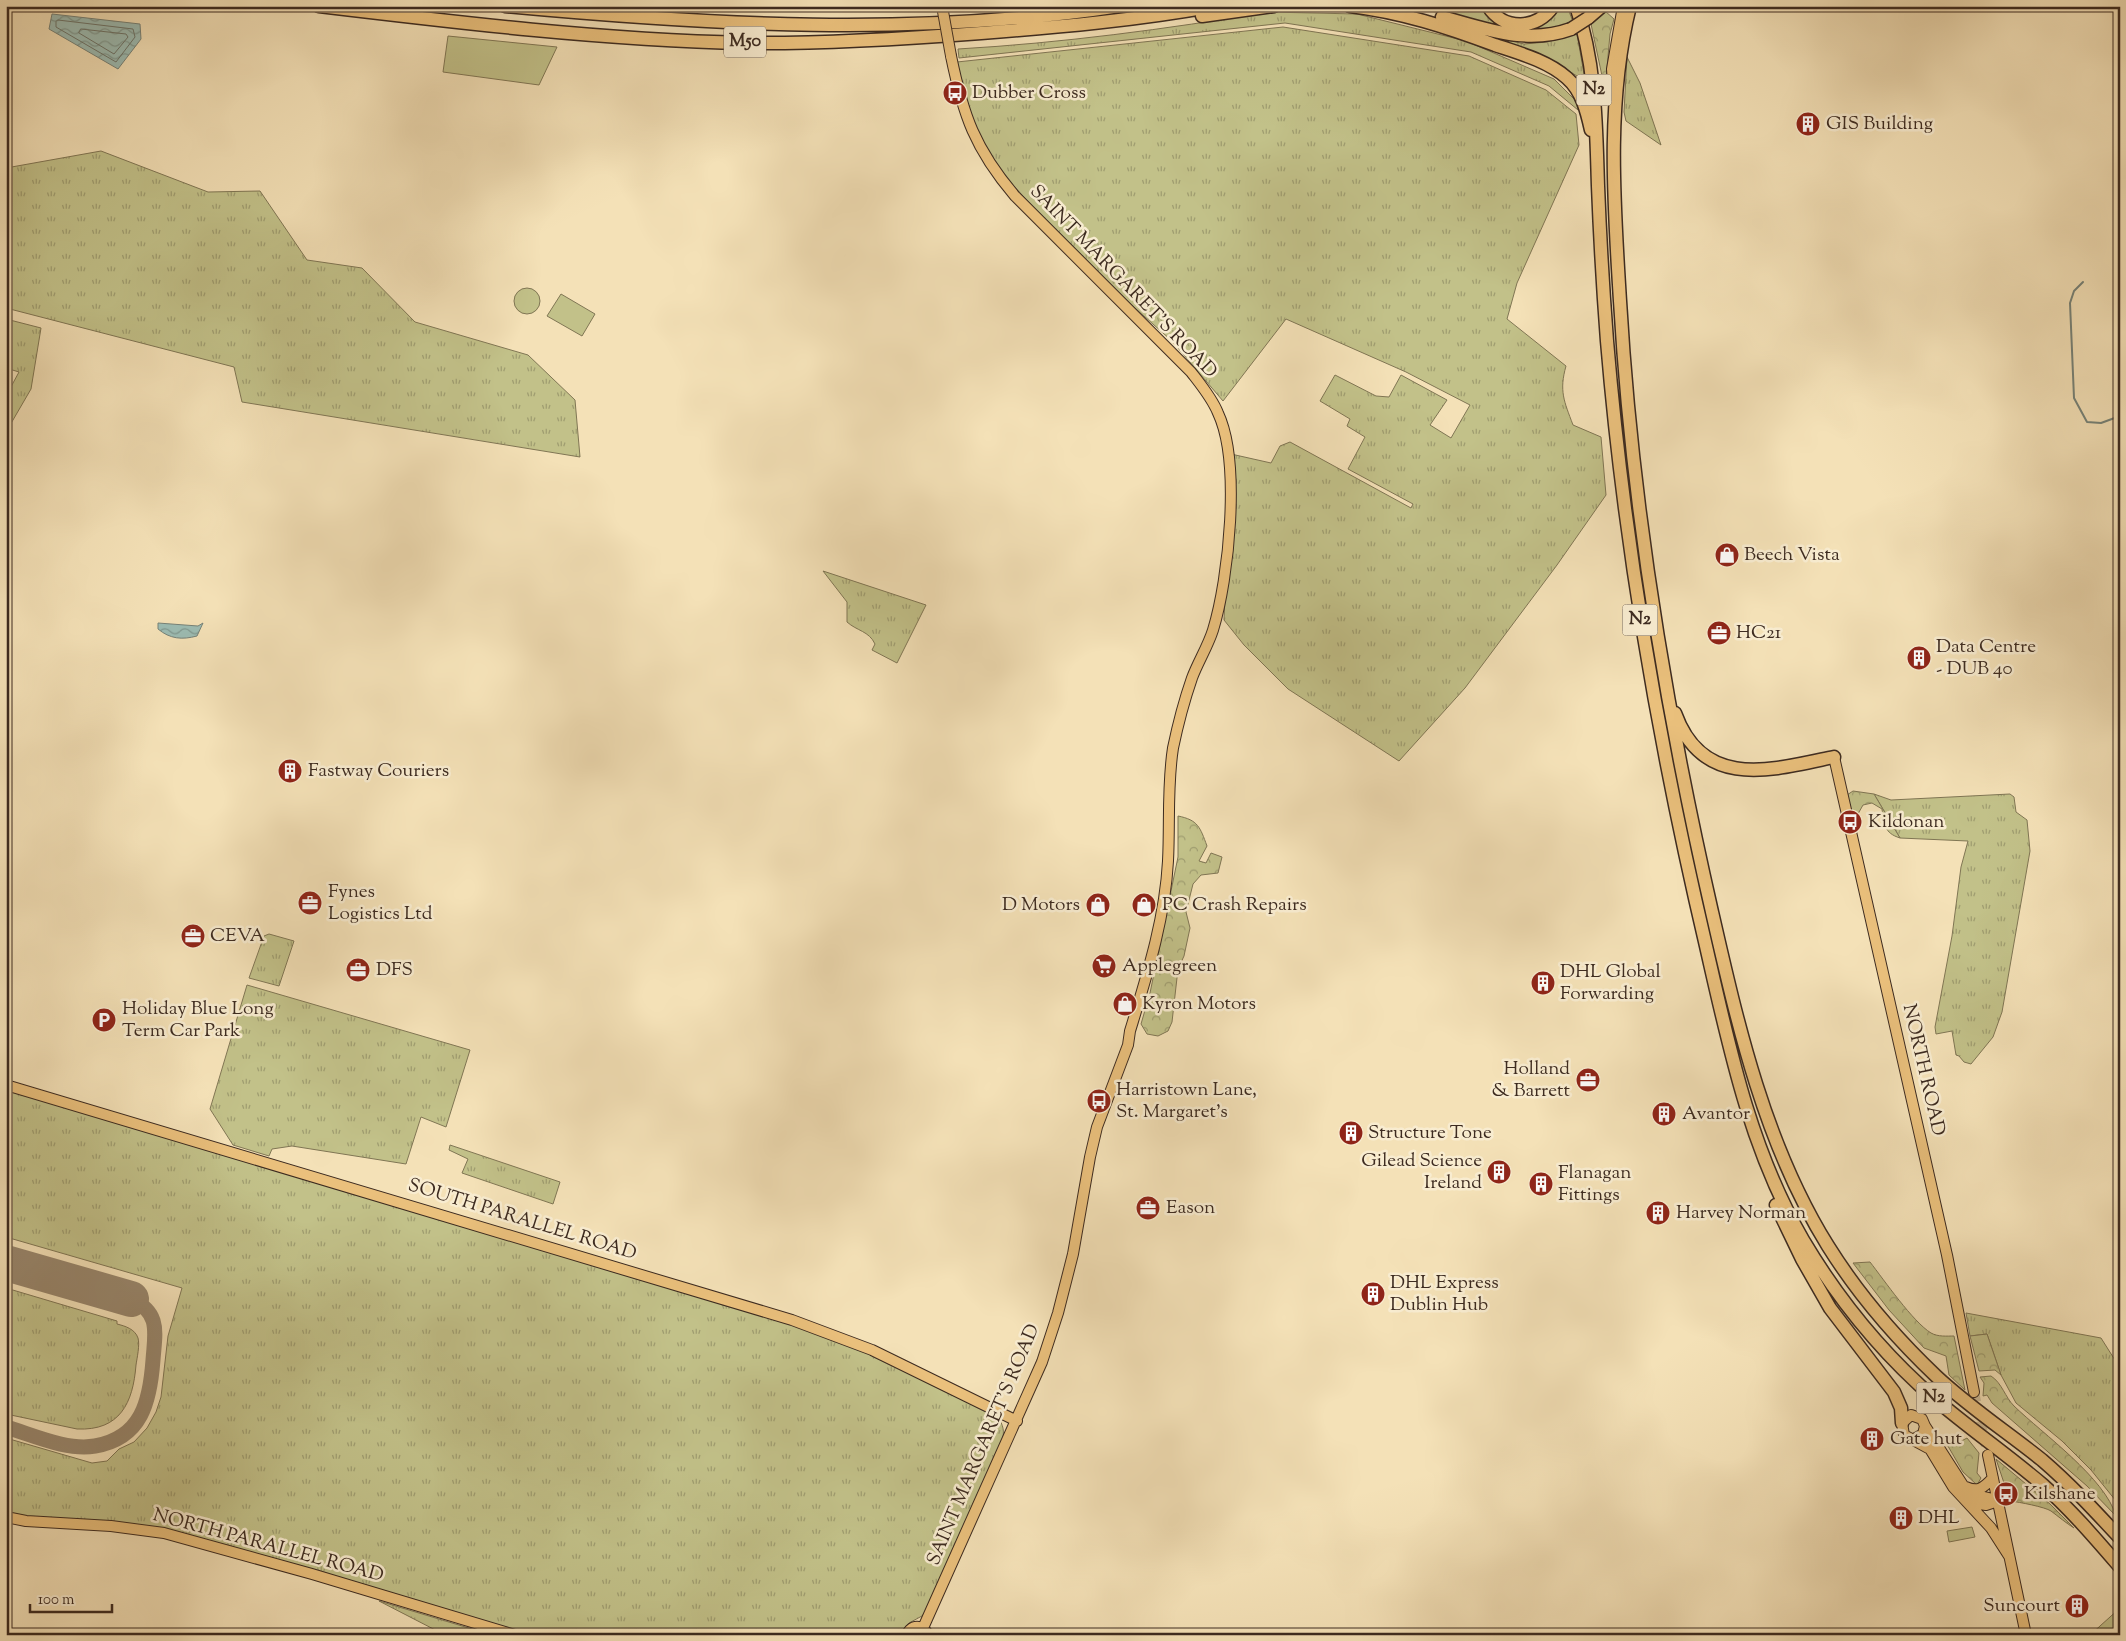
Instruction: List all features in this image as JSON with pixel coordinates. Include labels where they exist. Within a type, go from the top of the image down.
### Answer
[{"type":"highway","name":"M50","points":[[319,6],[470,24],[632,38],[746,42],[870,42],[1088,25],[1214,6]]},
{"type":"highway","name":"M50","points":[[505,6],[636,18],[747,24],[902,23],[989,20],[1120,6]]},
{"type":"highway","points":[[1058,14],[1097,6]]},
{"type":"highway","points":[[1088,25],[1111,29],[1274,6]]},
{"type":"highway","points":[[1350,6],[1380,10],[1424,20],[1463,33],[1535,60],[1557,70],[1569,79],[1579,94],[1589,120],[1600,237]]},
{"type":"highway","points":[[1390,6],[1522,37],[1541,37],[1571,28],[1588,18],[1602,6]]},
{"type":"highway","points":[[1488,6],[1505,22],[1525,25],[1542,18],[1553,6]]},
{"type":"highway","name":"N2","points":[[1576,6],[1591,66],[1596,109],[1600,237],[1616,434],[1633,579],[1668,778],[1738,1081],[1756,1139],[1785,1206],[1802,1238],[1831,1283],[1868,1330],[1908,1374],[1935,1399],[2040,1482],[2067,1508],[2120,1567]]},
{"type":"highway","points":[[1613,112],[1618,68],[1630,6]]},
{"type":"highway","name":"N2","points":[[1613,112],[1616,248],[1622,346],[1635,477],[1656,630],[1694,835],[1738,1017],[1769,1120],[1784,1160],[1814,1222],[1852,1281],[1902,1342],[1951,1389],[2071,1486],[2120,1538]]},
{"type":"highway","points":[[1656,630],[1666,662],[1676,714],[1684,731],[1703,754],[1730,767],[1760,771],[1834,757]]},
{"type":"highway","points":[[1705,943],[1721,1032],[1736,1091],[1778,1210],[1802,1260],[1830,1308],[1894,1392],[1901,1408],[1902,1423]]},
{"type":"main road","name":"SAINT MARGARET'S ROAD","points":[[926,1631],[1042,1362],[1058,1313],[1073,1254],[1090,1157],[1098,1127],[1118,1070],[1121,1048],[1130,1030],[1158,934],[1163,909],[1168,862],[1168,785],[1178,724],[1192,677],[1212,632],[1220,596],[1231,494],[1231,462],[1218,413],[1191,372],[1015,196],[990,165],[966,118],[951,56],[942,6]]},
{"type":"main road","points":[[1613,112],[1612,69],[1623,6]]},
{"type":"main road","name":"NORTH ROAD","points":[[1834,757],[1947,1255],[1974,1392]]},
{"type":"main road","name":"SOUTH PARALLEL ROAD","points":[[6,1085],[792,1320],[872,1350],[1017,1420]]},
{"type":"main road","points":[[1998,1501],[1970,1494],[1961,1484],[1922,1419],[1915,1415],[1907,1417],[1902,1423],[1904,1435],[1930,1449],[1953,1487],[1991,1528],[2009,1556]]},
{"type":"main road","points":[[1914,1439],[1923,1434],[1925,1426]]},
{"type":"main road","points":[[1988,1455],[2026,1635]]},
{"type":"main road","points":[[1961,1484],[1976,1490],[1982,1489],[1993,1478]]},
{"type":"main road","points":[[1967,1501],[1986,1505],[1998,1501]]},
{"type":"main road","name":"NORTH PARALLEL ROAD","points":[[6,1517],[26,1521],[111,1526],[164,1533],[312,1574],[515,1635]]},
{"type":"main road","points":[[907,1635],[913,1628],[926,1631]]},
{"type":"green space","points":[[1403,6],[1481,6],[1502,23],[1529,28],[1539,25],[1554,16],[1557,6],[1567,6],[1573,22],[1557,31],[1513,34],[1458,16]]},
{"type":"green space","points":[[1605,11],[1614,19],[1610,34],[1605,90],[1591,24]]},
{"type":"green space","points":[[1269,12],[1357,14],[1466,41],[1554,79],[1576,101],[1578,110],[1549,86],[1471,52],[1285,23],[959,58],[958,49],[1114,35]]},
{"type":"green space","points":[[1283,27],[1469,56],[1546,90],[1576,114],[1579,145],[1517,283],[1507,319],[1566,366],[1563,389],[1573,425],[1601,437],[1606,495],[1557,565],[1465,688],[1399,761],[1288,689],[1244,645],[1224,620],[1231,454],[1271,463],[1280,446],[1290,442],[1411,508],[1413,504],[1348,469],[1365,437],[1347,426],[1350,419],[1320,401],[1335,375],[1376,396],[1389,397],[1401,375],[1447,400],[1430,425],[1451,438],[1470,405],[1406,372],[1286,319],[1223,401],[1172,341],[1081,260],[993,163],[976,130],[961,86],[957,62]]},
{"type":"green space","points":[[1472,31],[1524,44],[1547,42],[1577,34],[1588,97],[1577,76],[1548,58]]},
{"type":"green space","points":[[448,36],[557,47],[539,85],[443,72]]},
{"type":"green space","points":[[1627,57],[1640,83],[1661,145],[1626,121],[1624,112]]},
{"type":"green space","points":[[101,151],[208,192],[260,191],[307,260],[362,268],[415,322],[528,355],[575,400],[580,457],[242,402],[234,367],[6,308],[6,168]]},
{"type":"green space","points":[[527,288],[536,292],[540,301],[536,310],[527,314],[518,310],[514,301],[518,292]]},
{"type":"green space","points":[[561,294],[595,314],[582,336],[547,316]]},
{"type":"green space","points":[[6,319],[41,328],[31,389],[6,432],[6,396],[19,372],[6,368]]},
{"type":"green space","points":[[823,571],[926,605],[897,663],[872,650],[875,644],[870,636],[847,622],[847,602]]},
{"type":"green space","points":[[1853,791],[1874,794],[1900,838],[1888,831],[1884,823],[1882,809],[1872,803],[1863,805],[1854,821],[1847,795]]},
{"type":"green space","points":[[1874,794],[1891,800],[2010,794],[2014,797],[2016,812],[2027,820],[2030,851],[2002,1012],[1993,1037],[1971,1064],[1964,1062],[1956,1055],[1952,1031],[1936,1034],[1935,1027],[1952,936],[1961,867],[1968,841],[1900,838]]},
{"type":"green space","points":[[1178,816],[1194,822],[1202,834],[1207,846],[1199,861],[1206,863],[1211,853],[1222,857],[1218,873],[1201,875],[1193,884],[1186,912],[1190,928],[1184,956],[1178,969],[1172,1022],[1168,1031],[1158,1036],[1147,1034],[1141,1024],[1150,993],[1178,857]]},
{"type":"green space","points":[[269,934],[294,941],[279,986],[249,978],[264,936]]},
{"type":"green space","points":[[247,985],[470,1050],[446,1127],[421,1117],[406,1164],[292,1146],[272,1149],[269,1156],[233,1145],[210,1109]]},
{"type":"green space","points":[[6,1088],[788,1322],[878,1356],[998,1417],[1003,1428],[1002,1441],[929,1607],[922,1616],[909,1623],[897,1635],[528,1635],[157,1528],[58,1521],[6,1513],[6,1438],[92,1463],[107,1461],[119,1449],[134,1442],[147,1428],[156,1412],[161,1397],[168,1336],[182,1288],[6,1237]]},
{"type":"green space","points":[[450,1145],[560,1182],[553,1204],[462,1173],[468,1159],[449,1150]]},
{"type":"green space","points":[[1870,1262],[1899,1300],[1924,1328],[1937,1335],[1954,1336],[1965,1390],[1949,1375],[1946,1356],[1924,1348],[1889,1310],[1853,1263]]},
{"type":"green space","points":[[6,1288],[117,1321],[117,1324],[135,1332],[139,1341],[139,1348],[132,1391],[122,1412],[114,1420],[92,1428],[77,1429],[6,1414]]},
{"type":"green space","points":[[1966,1313],[2101,1338],[2120,1368],[2120,1501],[2116,1501],[2091,1470],[2062,1441],[2016,1403],[2001,1375],[1987,1334],[1970,1336]]},
{"type":"green space","points":[[1987,1334],[2001,1375],[1995,1370],[1979,1371],[1970,1336]]},
{"type":"green space","points":[[1991,1376],[1998,1382],[2014,1406],[2087,1472],[2110,1502],[2116,1516],[2087,1486],[1992,1403],[1987,1395],[1983,1396],[1984,1383],[1980,1377]]},
{"type":"green space","points":[[1967,1438],[1979,1453],[1977,1473],[1981,1478],[1977,1485],[1963,1472],[1945,1441],[1956,1444]]},
{"type":"green space","points":[[1996,1459],[2050,1504],[2074,1528],[2048,1509],[2010,1501]]},
{"type":"green space","points":[[1972,1527],[1975,1537],[1949,1542],[1947,1531]]},
{"type":"green space","points":[[379,1601],[492,1635],[445,1635]]},
{"type":"green space","points":[[2120,1608],[2120,1635],[2090,1635]]},
{"type":"water","points":[[52,14],[140,24],[141,39],[118,69],[49,29]]},
{"type":"water","points":[[158,623],[198,626],[203,623],[197,636],[181,638],[172,637],[158,629]]},
{"type":"waterway","points":[[2083,282],[2074,291],[2070,303],[2074,398],[2087,422],[2101,423],[2120,416]]},
{"type":"taxiway","points":[[6,1427],[50,1441],[84,1447],[111,1442],[133,1426],[146,1403],[152,1375],[155,1332],[152,1317],[147,1310],[141,1304],[131,1299]]},
{"type":"runway","points":[[6,1263],[131,1299]]},
{"type":"tunnel","points":[[1974,1392],[1988,1455]]},
{"type":"place","name":"Dubber Cross","points":[[955,93]]},
{"type":"place","name":"GIS Building","points":[[1808,124]]},
{"type":"place","name":"Beech Vista","points":[[1727,555]]},
{"type":"place","name":"HC21","points":[[1719,633]]},
{"type":"place","name":"Data Centre - DUB 40","points":[[1919,658]]},
{"type":"place","name":"Fastway Couriers","points":[[290,771]]},
{"type":"place","name":"Kildonan","points":[[1850,822]]},
{"type":"place","name":"Fynes Logistics Ltd","points":[[310,903]]},
{"type":"place","name":"D Motors","points":[[1098,905]]},
{"type":"place","name":"PC Crash Repairs","points":[[1144,905]]},
{"type":"place","name":"CEVA","points":[[193,936]]},
{"type":"place","name":"Applegreen","points":[[1104,966]]},
{"type":"place","name":"DFS","points":[[358,970]]},
{"type":"place","name":"DHL Global Forwarding","points":[[1543,983]]},
{"type":"place","name":"Kyron Motors","points":[[1125,1004]]},
{"type":"place","name":"Holiday Blue Long Term Car Park","points":[[104,1020]]},
{"type":"place","name":"Holland & Barrett","points":[[1588,1080]]},
{"type":"place","name":"Harristown Lane, St. Margaret's","points":[[1099,1101]]},
{"type":"place","name":"Avantor","points":[[1664,1114]]},
{"type":"place","name":"Structure Tone","points":[[1351,1133]]},
{"type":"place","name":"Gilead Science Ireland","points":[[1499,1172]]},
{"type":"place","name":"Flanagan Fittings","points":[[1541,1184]]},
{"type":"place","name":"Eason","points":[[1148,1208]]},
{"type":"place","name":"Harvey Norman","points":[[1658,1213]]},
{"type":"place","name":"DHL Express Dublin Hub","points":[[1373,1294]]},
{"type":"place","name":"Gate hut","points":[[1872,1439]]},
{"type":"place","name":"Kilshane","points":[[2006,1494]]},
{"type":"place","name":"DHL","points":[[1901,1518]]},
{"type":"place","name":"Suncourt","points":[[2077,1606]]}]
